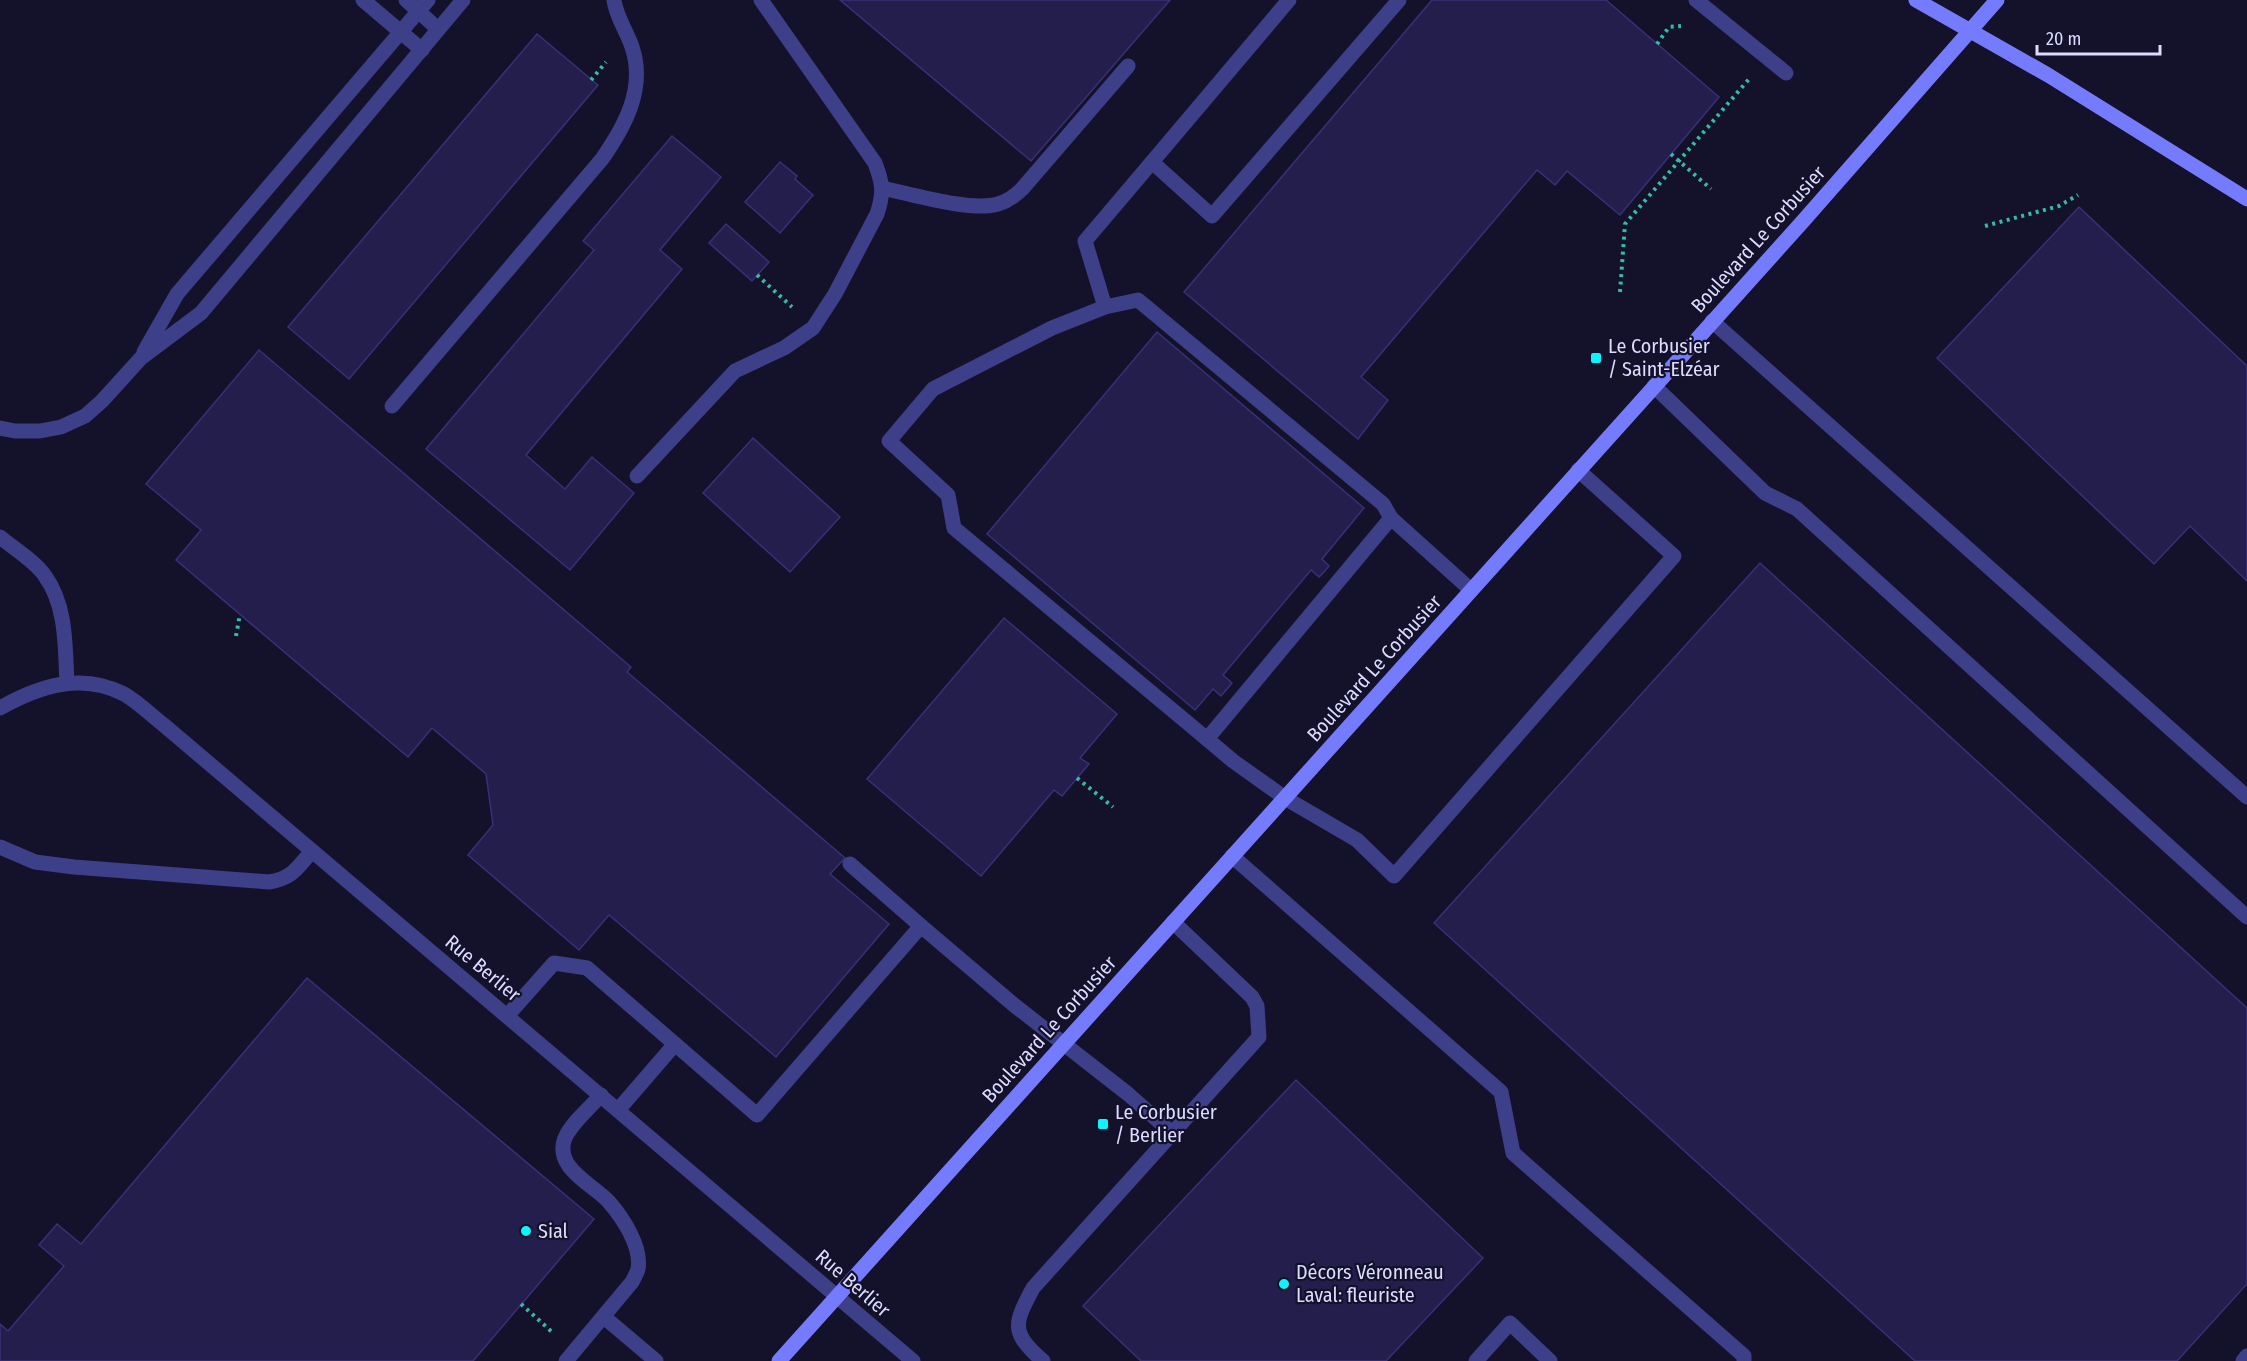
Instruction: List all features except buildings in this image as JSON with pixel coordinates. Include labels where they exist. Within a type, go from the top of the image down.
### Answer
[{"type":"street","points":[[363,0],[422,50]]},
{"type":"street","points":[[406,0],[423,6],[438,29]]},
{"type":"street","points":[[392,406],[602,159],[618,136],[631,107],[638,78],[633,50],[615,10],[614,0]]},
{"type":"street","points":[[637,476],[735,371],[784,348],[813,328],[835,294],[877,214],[882,188],[875,163],[760,0]]},
{"type":"street","points":[[1106,307],[1085,241],[1289,0]]},
{"type":"street","points":[[1152,162],[1212,216],[1399,0]]},
{"type":"street","points":[[1696,0],[1786,73]]},
{"type":"street","points":[[1916,0],[2048,75],[2247,199]]},
{"type":"street","name":"Boulevard Le Corbusier","points":[[779,1361],[1578,471],[1997,0]]},
{"type":"street","points":[[0,428],[15,431],[40,431],[61,427],[85,416],[141,358],[201,313],[422,50],[456,3]]},
{"type":"street","points":[[141,358],[177,294],[423,6]]},
{"type":"street","points":[[882,188],[969,205],[995,205],[1005,202],[1022,189],[1128,66]]},
{"type":"street","points":[[1471,590],[1391,519],[1383,504],[1138,300],[1106,307],[1052,328],[933,389],[889,441],[948,495],[954,528],[1233,761],[1285,798],[1357,840],[1394,876],[1674,556],[1578,471]]},
{"type":"street","points":[[1712,321],[2247,797]]},
{"type":"street","points":[[1654,386],[1765,493],[1797,509],[2247,917]]},
{"type":"street","points":[[1207,739],[1391,519]]},
{"type":"street","points":[[0,537],[44,574],[54,593],[63,628],[67,683]]},
{"type":"street","name":"Rue Berlier","points":[[0,708],[47,686],[67,683],[105,685],[125,695],[913,1361]]},
{"type":"street","points":[[0,847],[35,862],[269,882],[283,880],[292,875],[312,851]]},
{"type":"street","points":[[1232,856],[1501,1092],[1513,1153],[1744,1356],[1744,1361]]},
{"type":"street","points":[[850,864],[1014,1005],[1128,1094],[1172,1133]]},
{"type":"street","points":[[1043,1361],[1025,1344],[1017,1326],[1018,1315],[1033,1288],[1259,1037],[1257,1006],[1252,997],[1173,922]]},
{"type":"street","points":[[507,1016],[554,963],[586,968],[758,1115],[921,926]]},
{"type":"street","points":[[618,1110],[675,1044]]},
{"type":"street","points":[[566,1361],[632,1282],[638,1270],[638,1259],[633,1242],[622,1220],[608,1202],[565,1159],[565,1138],[601,1095]]},
{"type":"street","points":[[604,1317],[656,1361]]},
{"type":"street","points":[[1476,1361],[1510,1323],[1550,1361]]},
{"type":"street","points":[[2243,1361],[2247,1356]]},
{"type":"path","points":[[1657,44],[1669,27],[1691,25]]},
{"type":"path","points":[[591,80],[611,55]]},
{"type":"path","points":[[1620,292],[1625,224],[1731,100]]},
{"type":"path","points":[[1671,154],[1711,189]]},
{"type":"path","points":[[1985,226],[2059,206],[2078,195]]},
{"type":"path","points":[[757,275],[784,299]]},
{"type":"path","points":[[236,636],[240,614]]},
{"type":"path","points":[[1077,778],[1113,807]]},
{"type":"path","points":[[521,1304],[534,1317]]},
{"type":"place","name":"Le Corbusier / Saint-Elzéar","points":[[1596,358]]},
{"type":"place","name":"Le Corbusier / Berlier","points":[[1103,1124]]},
{"type":"place","name":"Sial","points":[[526,1231]]},
{"type":"place","name":"Décors Véronneau Laval: fleuriste","points":[[1284,1284]]}]
